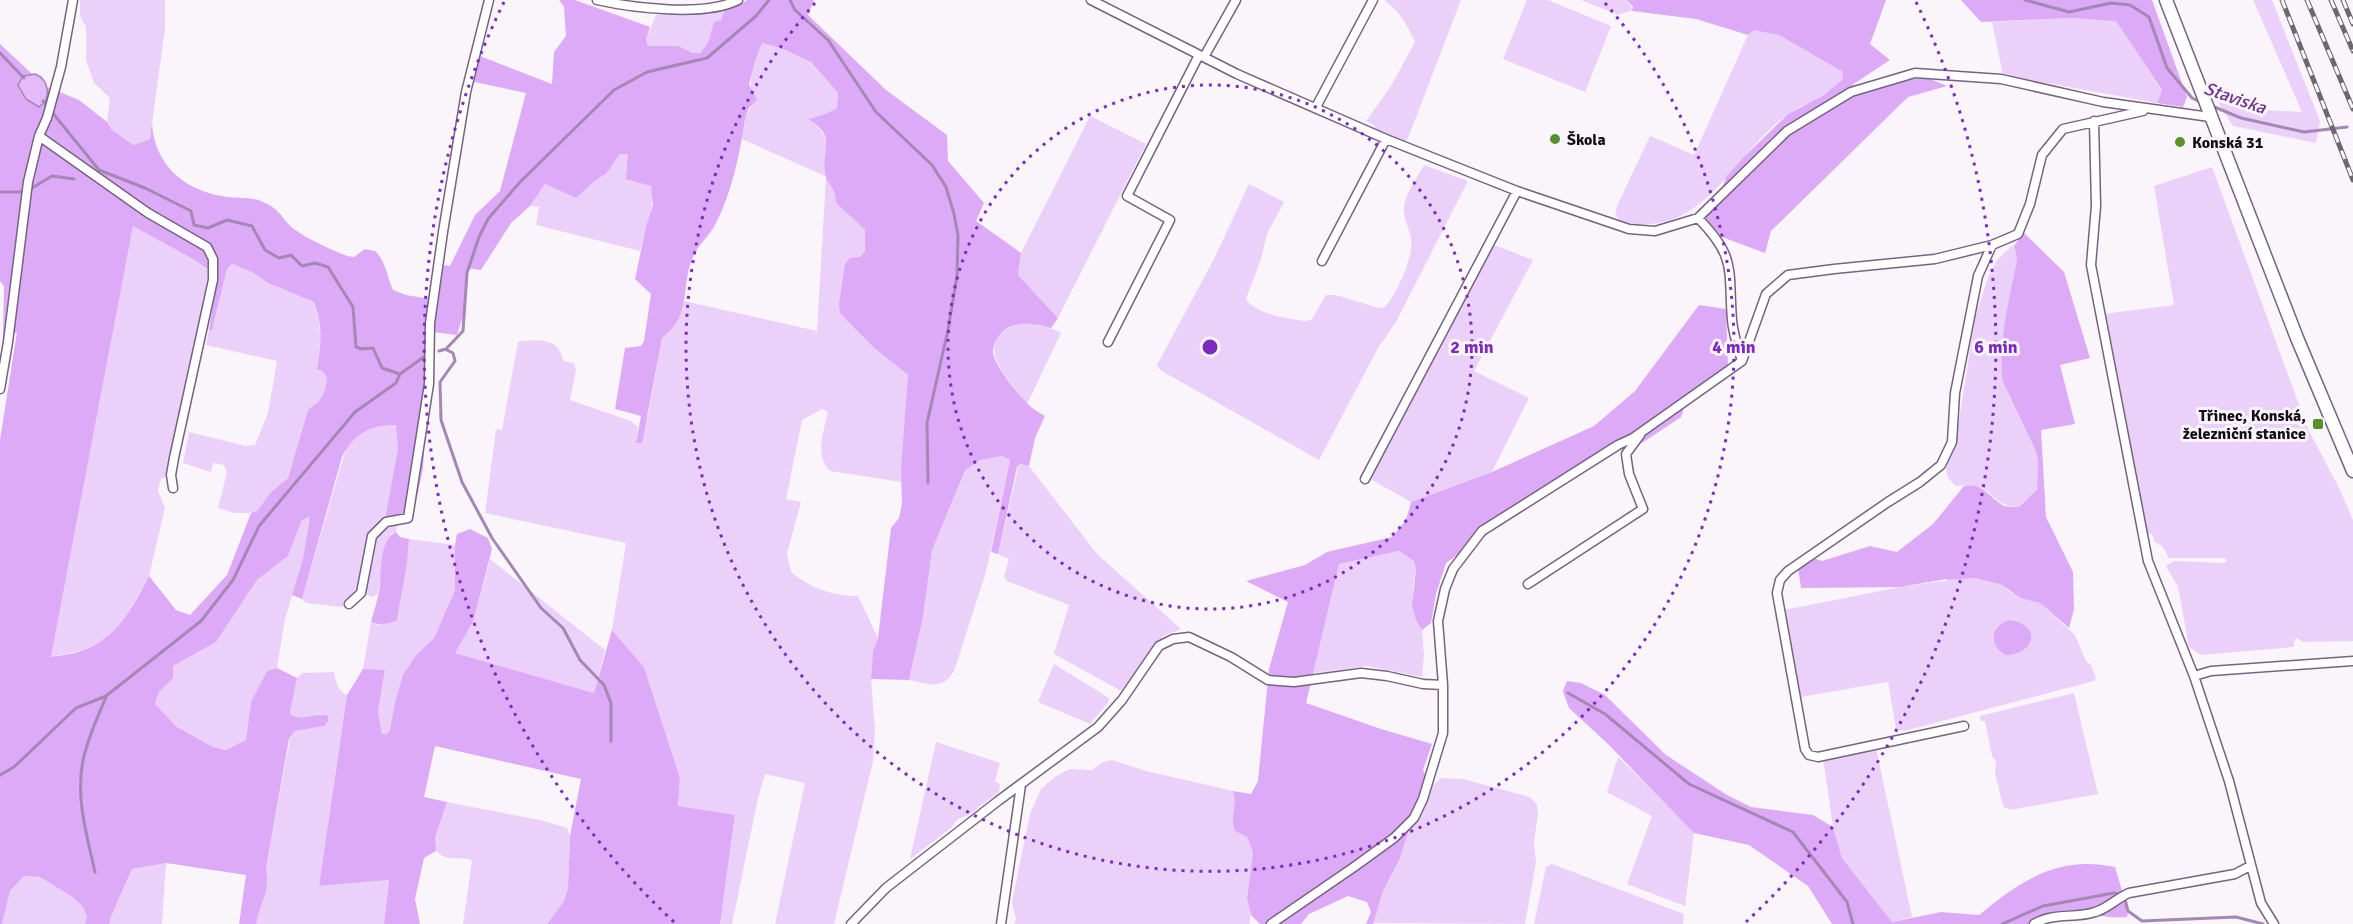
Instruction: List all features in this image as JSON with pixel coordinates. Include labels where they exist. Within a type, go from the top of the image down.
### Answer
[{"type":"main road","points":[[2166,0],[2297,338],[2353,471]]},
{"type":"street","points":[[0,389],[28,182],[39,136],[58,77],[73,0]]},
{"type":"street","points":[[349,603],[361,593],[372,536],[386,522],[408,518],[429,384],[430,323],[443,232],[466,92],[489,0]]},
{"type":"street","points":[[597,0],[624,6],[691,9],[727,6],[738,0]]},
{"type":"street","points":[[1091,0],[1202,56],[1386,139],[1517,191],[1629,229],[1655,231],[1698,218],[1787,130],[1851,92],[1915,72],[2001,79],[2103,102],[2210,117]]},
{"type":"street","points":[[1108,342],[1170,220],[1127,196],[1202,56],[1236,0]]},
{"type":"street","points":[[1316,107],[1373,0]]},
{"type":"street","points":[[1271,924],[1394,838],[1414,818],[1424,799],[1443,733],[1443,685],[1438,621],[1445,589],[1453,569],[1482,531],[1642,432],[1742,361],[1766,294],[1788,275],[1834,268],[1935,259],[1992,245],[2018,234],[2030,204],[2042,155],[2063,129],[2149,110]]},
{"type":"street","points":[[2094,121],[2096,206],[2091,265],[2148,561],[2194,676],[2229,781],[2261,903],[2274,924]]},
{"type":"street","points":[[39,136],[148,213],[207,247],[213,259],[213,280],[171,475],[173,488]]},
{"type":"street","points":[[1322,261],[1386,139]]},
{"type":"street","points":[[1365,479],[1517,191]]},
{"type":"street","points":[[1698,218],[1725,252],[1732,278],[1732,323],[1742,361]]},
{"type":"street","points":[[1964,726],[1818,757],[1809,755],[1805,749],[1777,593],[1780,580],[1788,570],[1920,482],[1941,465],[1952,442],[1955,393],[1978,276],[1992,245]]},
{"type":"street","points":[[1528,584],[1643,509],[1629,474],[1626,454],[1642,432]]},
{"type":"street","points":[[851,924],[886,888],[1098,728],[1122,700],[1159,646],[1173,639],[1189,637],[1232,657],[1268,680],[1294,682],[1361,673],[1423,684],[1443,685]]},
{"type":"street","points":[[2194,676],[2211,671],[2353,661]]},
{"type":"street","points":[[1001,924],[1021,785]]},
{"type":"street","points":[[2034,924],[2040,920],[2059,916],[2096,912],[2129,893],[2235,874],[2250,866]]},
{"type":"shaded area","points":[[80,0],[165,0],[165,28],[150,139],[133,145],[111,129],[107,122],[110,98],[94,83],[86,60],[86,27],[80,16]]},
{"type":"shaded area","points":[[559,0],[575,0],[650,27],[646,39],[648,46],[679,46],[692,53],[700,53],[708,43],[714,22],[721,20],[725,8],[747,0],[814,0],[808,15],[886,90],[947,135],[948,161],[984,203],[976,221],[1021,253],[1018,275],[1058,318],[1051,328],[1029,324],[1014,325],[1002,332],[994,347],[994,358],[1006,378],[1028,404],[1045,416],[1035,438],[1029,466],[1020,464],[1017,467],[998,554],[991,552],[1010,460],[1002,456],[980,460],[965,470],[932,550],[923,617],[909,680],[871,679],[891,528],[899,518],[902,504],[901,469],[908,375],[873,347],[840,313],[839,304],[845,264],[850,258],[860,257],[865,251],[865,230],[836,203],[825,173],[825,137],[817,125],[808,119],[837,108],[838,93],[811,62],[781,48],[762,43],[749,84],[757,100],[749,108],[745,119],[738,159],[721,213],[713,229],[694,255],[678,320],[662,338],[642,443],[636,443],[641,416],[615,409],[625,348],[641,346],[644,341],[651,294],[635,279],[653,205],[651,186],[626,179],[628,154],[620,154],[606,174],[576,198],[545,184],[530,206],[511,223],[481,270],[467,268],[463,316],[457,335],[432,332],[423,469],[413,515],[385,520],[398,448],[396,425],[378,426],[363,432],[351,443],[342,457],[302,599],[292,595],[303,559],[310,517],[302,520],[288,556],[257,580],[216,642],[173,666],[173,678],[159,692],[155,704],[177,727],[213,747],[226,750],[246,740],[251,702],[267,671],[277,668],[297,678],[290,713],[299,717],[328,716],[328,721],[324,726],[295,731],[289,739],[266,868],[266,890],[256,924],[239,924],[246,875],[166,863],[132,869],[109,924],[85,924],[87,916],[83,907],[74,898],[40,877],[24,876],[10,891],[2,924],[0,924],[0,440],[17,332],[3,338],[4,286],[0,281],[0,44],[45,86],[79,100],[133,145],[150,139],[152,123],[158,151],[165,163],[174,173],[195,188],[227,197],[263,202],[278,211],[300,233],[347,256],[354,257],[365,249],[375,251],[384,264],[393,290],[406,295],[436,300],[444,265],[450,266],[475,215],[500,191],[526,93],[474,82],[480,56],[552,84],[554,52],[566,36],[564,7]],"holes":[[[133,226],[193,259],[217,276],[209,330],[212,330],[227,269],[232,264],[254,273],[268,283],[314,302],[319,319],[320,336],[317,369],[327,378],[324,393],[319,401],[308,410],[288,478],[270,493],[258,510],[251,513],[227,575],[190,615],[176,610],[149,576],[123,620],[106,638],[80,651],[51,657]]]},
{"type":"shaded area","points":[[1384,0],[1461,0],[1410,133],[1406,141],[1402,142],[1377,131],[1374,125],[1366,121],[1391,86],[1415,42],[1403,19]]},
{"type":"shaded area","points":[[1527,0],[1548,0],[1611,26],[1585,92],[1503,59]]},
{"type":"shaded area","points":[[1581,0],[1627,0],[1633,10],[1618,15]]},
{"type":"shaded area","points":[[1627,0],[1886,0],[1870,44],[1890,60],[1852,85],[1928,78],[1947,86],[1908,97],[1771,231],[1765,253],[1722,237],[1705,219],[1717,203],[1726,177],[1744,157],[1788,114],[1824,95],[1842,80],[1843,72],[1779,35],[1754,30],[1748,35],[1696,19],[1632,11],[1633,7]]},
{"type":"shaded area","points":[[1961,0],[2152,0],[2187,97],[2183,107],[2157,103],[2162,90],[2116,21],[2070,18],[1981,22]]},
{"type":"shaded area","points":[[2253,0],[2272,0],[2320,121],[2316,143],[2233,126],[2219,104],[2214,82],[2265,110],[2302,112]]},
{"type":"shaded area","points":[[725,8],[721,20],[714,23],[709,43],[699,53],[692,53],[679,46],[648,46],[646,39],[656,15]]},
{"type":"shaded area","points":[[2070,18],[2116,20],[2162,91],[2157,103],[2003,75],[1992,22]]},
{"type":"shaded area","points":[[1754,29],[1779,35],[1843,72],[1842,80],[1825,94],[1788,114],[1768,131],[1714,190],[1695,207],[1674,219],[1649,224],[1620,221],[1615,214],[1617,206],[1650,136],[1694,155],[1748,35]]},
{"type":"shaded area","points":[[762,43],[781,48],[811,62],[838,93],[837,108],[808,119],[825,137],[827,150],[825,176],[742,139],[745,119],[754,101],[751,85],[752,72]]},
{"type":"shaded area","points":[[35,74],[43,80],[47,89],[46,99],[39,107],[26,99],[18,85],[23,76]]},
{"type":"shaded area","points":[[1090,116],[1146,144],[1058,318],[1018,275],[1021,253]]},
{"type":"shaded area","points":[[628,153],[643,173],[652,192],[651,208],[640,251],[536,225],[539,207],[530,206],[545,184],[576,198],[606,174],[620,154]]},
{"type":"shaded area","points":[[1424,165],[1468,181],[1396,322],[1378,348],[1319,460],[1160,370],[1157,365],[1215,257],[1249,184],[1284,202],[1267,234],[1261,259],[1246,299],[1250,304],[1265,312],[1306,321],[1312,319],[1326,295],[1336,295],[1378,308],[1385,307],[1395,293],[1410,255],[1411,238],[1404,207],[1409,191]]},
{"type":"shaded area","points":[[2212,167],[2308,429],[2353,520],[2353,641],[2304,642],[2296,638],[2293,647],[2201,655],[2189,647],[2178,587],[2166,566],[2174,561],[2224,563],[2227,561],[2225,558],[2169,558],[2162,546],[2155,542],[2152,534],[2147,533],[2104,314],[2174,305],[2154,186]]},
{"type":"shaded area","points":[[826,177],[836,192],[836,203],[865,230],[865,251],[860,257],[860,332],[873,347],[908,375],[902,482],[830,471],[822,458],[821,450],[828,412],[822,409],[802,420],[786,499],[801,502],[787,554],[791,572],[814,587],[831,593],[858,596],[878,638],[873,651],[871,679],[875,730],[873,761],[834,924],[775,924],[805,783],[765,774],[732,924],[720,924],[735,816],[678,806],[680,778],[644,667],[612,630],[626,543],[485,513],[496,429],[502,430],[518,342],[544,341],[557,347],[564,361],[574,363],[576,370],[570,400],[631,421],[638,427],[636,443],[648,415],[662,338],[677,322],[684,301],[817,331]]},
{"type":"shaded area","points":[[133,225],[193,259],[210,272],[208,293],[169,475],[161,479],[158,491],[165,508],[149,576],[123,622],[106,640],[84,650],[51,657]]},
{"type":"shaded area","points":[[2024,233],[2064,272],[2090,358],[2060,365],[2075,424],[2041,430],[2046,517],[2073,572],[2074,609],[2069,628],[2040,603],[2021,598],[2000,584],[1975,578],[1946,579],[1900,587],[1801,588],[1798,568],[1813,558],[1822,561],[1870,546],[1897,552],[1933,524],[1964,486],[1971,485],[1981,488],[1999,503],[2012,507],[2019,507],[2037,490],[2038,460],[2035,449],[2003,382],[2002,367],[2005,320],[2017,259],[2014,246]]},
{"type":"shaded area","points":[[1494,245],[1533,260],[1474,371],[1529,398],[1492,472],[1411,502],[1372,480],[1371,474]]},
{"type":"shaded area","points":[[2013,245],[2017,259],[2002,346],[2003,382],[2038,460],[2037,490],[2019,507],[2004,504],[1976,486],[1956,486],[1948,478],[1946,470],[1957,433],[1975,318],[1988,277],[1997,260]]},
{"type":"shaded area","points":[[232,264],[254,273],[268,283],[314,302],[320,335],[317,369],[327,378],[324,393],[319,401],[308,410],[288,478],[270,493],[258,510],[249,513],[235,513],[218,508],[227,472],[224,465],[213,463],[211,472],[183,463],[189,432],[246,446],[255,445],[268,413],[277,361],[206,345],[227,269]]},
{"type":"shaded area","points":[[1699,305],[1726,309],[1728,369],[1686,402],[1681,417],[1642,443],[1617,441],[1446,563],[1436,594],[1431,623],[1422,630],[1416,620],[1412,605],[1416,570],[1414,561],[1399,551],[1339,564],[1306,703],[1432,744],[1423,770],[1431,787],[1410,827],[1400,858],[1383,891],[1373,924],[1366,924],[1371,912],[1367,902],[1348,896],[1309,914],[1301,924],[1260,924],[1251,915],[1247,898],[1253,852],[1247,837],[1235,831],[1233,826],[1235,801],[1233,791],[1251,794],[1258,781],[1269,669],[1288,602],[1246,581],[1305,565],[1327,552],[1392,537],[1406,520],[1411,502],[1492,472],[1594,426],[1635,391]]},
{"type":"shaded area","points":[[1019,323],[1041,325],[1061,333],[1027,404],[1002,372],[994,350],[996,340],[1004,331]]},
{"type":"shaded area","points":[[396,425],[399,445],[396,472],[385,519],[379,522],[374,530],[356,594],[342,607],[306,603],[302,599],[347,445],[365,430]]},
{"type":"shaded area","points":[[1002,456],[1010,460],[986,572],[954,671],[940,684],[909,680],[923,617],[932,549],[965,469],[980,460]]},
{"type":"shaded area","points":[[1019,464],[1029,466],[1097,554],[1181,629],[1163,636],[1121,691],[1054,654],[1069,605],[1007,581],[1004,577],[1009,559],[998,554]]},
{"type":"shaded area","points":[[311,517],[303,559],[285,619],[277,668],[267,671],[251,702],[246,740],[226,750],[213,747],[177,727],[155,704],[159,692],[173,678],[173,666],[216,642],[257,580],[288,556],[302,520]]},
{"type":"shaded area","points":[[397,526],[396,532],[392,533],[386,541],[378,594],[371,597],[365,593],[377,539],[384,529]]},
{"type":"shaded area","points":[[470,529],[488,538],[492,549],[473,622],[455,653],[594,693],[612,630],[644,667],[680,778],[678,806],[735,815],[720,924],[547,924],[564,901],[568,888],[570,836],[581,779],[435,746],[424,797],[447,802],[435,837],[436,851],[424,858],[415,899],[420,924],[384,924],[389,880],[319,886],[347,695],[363,669],[385,670],[378,711],[382,734],[387,734],[390,730],[403,675],[416,655],[434,638],[455,590],[457,534]]},
{"type":"shaded area","points":[[396,532],[400,537],[409,539],[397,620],[384,624],[371,622],[378,599],[384,547],[391,535]]},
{"type":"shaded area","points":[[409,539],[455,545],[455,590],[434,638],[416,655],[395,702],[390,730],[387,734],[382,735],[378,711],[385,671],[363,669],[371,622],[378,625],[397,619]]},
{"type":"shaded area","points":[[1399,551],[1414,561],[1416,570],[1413,588],[1416,620],[1422,630],[1424,656],[1422,677],[1367,666],[1313,673],[1339,564]]},
{"type":"shaded area","points":[[490,559],[605,650],[594,693],[455,653],[473,622]]},
{"type":"shaded area","points":[[1981,578],[2000,584],[2010,592],[2040,603],[2075,635],[2086,661],[2091,665],[2096,678],[2094,681],[1904,731],[1896,729],[1888,682],[1801,697],[1784,610],[1900,587]]},
{"type":"shaded area","points":[[2010,620],[2027,627],[2031,633],[2031,639],[2029,645],[2023,650],[2005,655],[1997,648],[1994,634],[2001,624]]},
{"type":"shaded area","points":[[1054,664],[1109,698],[1108,703],[1090,724],[1038,702]]},
{"type":"shaded area","points":[[334,672],[339,688],[347,695],[319,886],[389,880],[384,924],[256,924],[266,890],[266,868],[290,739],[295,731],[324,726],[322,714],[301,717],[290,713],[297,678],[302,673]]},
{"type":"shaded area","points":[[1567,681],[1581,683],[1605,695],[1666,755],[1727,795],[1751,807],[1813,815],[1833,827],[1842,858],[1892,922],[1941,912],[1979,915],[2010,891],[2042,873],[2058,868],[2095,864],[2115,867],[2128,911],[2127,917],[2066,912],[2042,917],[2029,924],[1832,924],[1808,886],[1749,845],[1694,833],[1608,744],[1569,708],[1563,691]]},
{"type":"shaded area","points":[[2074,693],[2098,794],[2010,810],[2004,807],[1995,773],[1996,761],[1992,756],[1985,721],[1981,721],[1980,716]]},
{"type":"shaded area","points":[[936,742],[1000,763],[995,781],[1000,784],[999,792],[971,813],[957,820],[951,828],[910,859]]},
{"type":"shaded area","points":[[1876,748],[1912,917],[1892,922],[1842,858],[1833,827],[1823,758]]},
{"type":"shaded area","points":[[1618,757],[1678,814],[1694,833],[1685,906],[1627,884],[1652,816],[1607,792]]},
{"type":"shaded area","points":[[1112,760],[1146,771],[1233,791],[1235,801],[1233,826],[1235,831],[1247,837],[1253,852],[1247,898],[1250,924],[1014,924],[1016,919],[1012,902],[1030,814],[1041,789],[1056,776],[1070,769],[1092,770],[1103,762]]},
{"type":"shaded area","points":[[1441,778],[1463,779],[1530,797],[1537,805],[1534,843],[1536,862],[1525,924],[1372,923],[1383,891],[1400,858],[1410,827],[1431,787]]},
{"type":"shaded area","points":[[447,802],[544,821],[567,828],[570,836],[568,888],[564,901],[547,924],[463,924],[472,861],[445,857],[438,853],[434,840]]},
{"type":"shaded area","points":[[166,863],[162,924],[109,924],[132,869]]},
{"type":"shaded area","points":[[1552,864],[1684,914],[1683,924],[1534,924],[1546,867]]},
{"type":"shaded area","points":[[24,876],[40,877],[74,898],[83,907],[87,916],[85,924],[2,924],[10,891]]},
{"type":"waterway","points":[[439,351],[446,349],[463,331],[467,273],[479,237],[488,219],[520,182],[614,90],[647,72],[707,58],[756,16],[769,0]]},
{"type":"waterway","points":[[790,0],[795,10],[828,40],[876,112],[932,165],[946,187],[954,214],[958,235],[957,276],[948,330],[927,423],[928,483]]},
{"type":"waterway","name":"Staviska","points":[[2025,0],[2069,12],[2111,3],[2130,5],[2149,17],[2167,68],[2192,98],[2200,102]]},
{"type":"waterway","points":[[0,53],[24,78]]},
{"type":"waterway","points":[[43,101],[99,170],[145,188],[191,211],[194,225],[208,228],[227,220],[252,226],[265,250],[279,258],[291,255],[302,266],[315,263],[328,267],[353,307],[356,347],[373,348],[382,368],[400,374]]},
{"type":"waterway","name":"Staviska","points":[[2212,106],[2241,118],[2304,132],[2347,127]]},
{"type":"waterway","points":[[32,188],[52,176],[74,179]]},
{"type":"waterway","points":[[0,192],[22,192]]},
{"type":"waterway","points":[[447,350],[453,353],[455,361],[440,382],[441,420],[462,482],[492,538],[541,608],[563,628],[580,660],[604,685],[611,703],[611,741]]},
{"type":"waterway","points":[[0,775],[14,767],[76,708],[106,696],[201,621],[233,580],[259,526],[355,412],[396,383],[400,374],[428,354]]},
{"type":"waterway","points":[[1568,693],[1605,714],[1689,784],[1793,832],[1847,902],[1853,924]]},
{"type":"waterway","points":[[95,872],[82,810],[81,779],[82,764],[88,742],[106,697]]},
{"type":"waterway","points":[[2002,924],[2043,906],[2114,893],[2124,896],[2128,911],[2142,921],[2236,917],[2263,924]]},
{"type":"railway","points":[[2282,0],[2353,180]]},
{"type":"railway","points":[[2307,0],[2353,109]]},
{"type":"railway","points":[[2331,0],[2353,51]]},
{"type":"railway","points":[[2343,0],[2353,24]]},
{"type":"place","name":"Škola","points":[[1555,139]]},
{"type":"place","name":"Konská 31","points":[[2180,142]]},
{"type":"place","name":"Třinec, Konská, železniční stanice","points":[[2318,424]]}]
